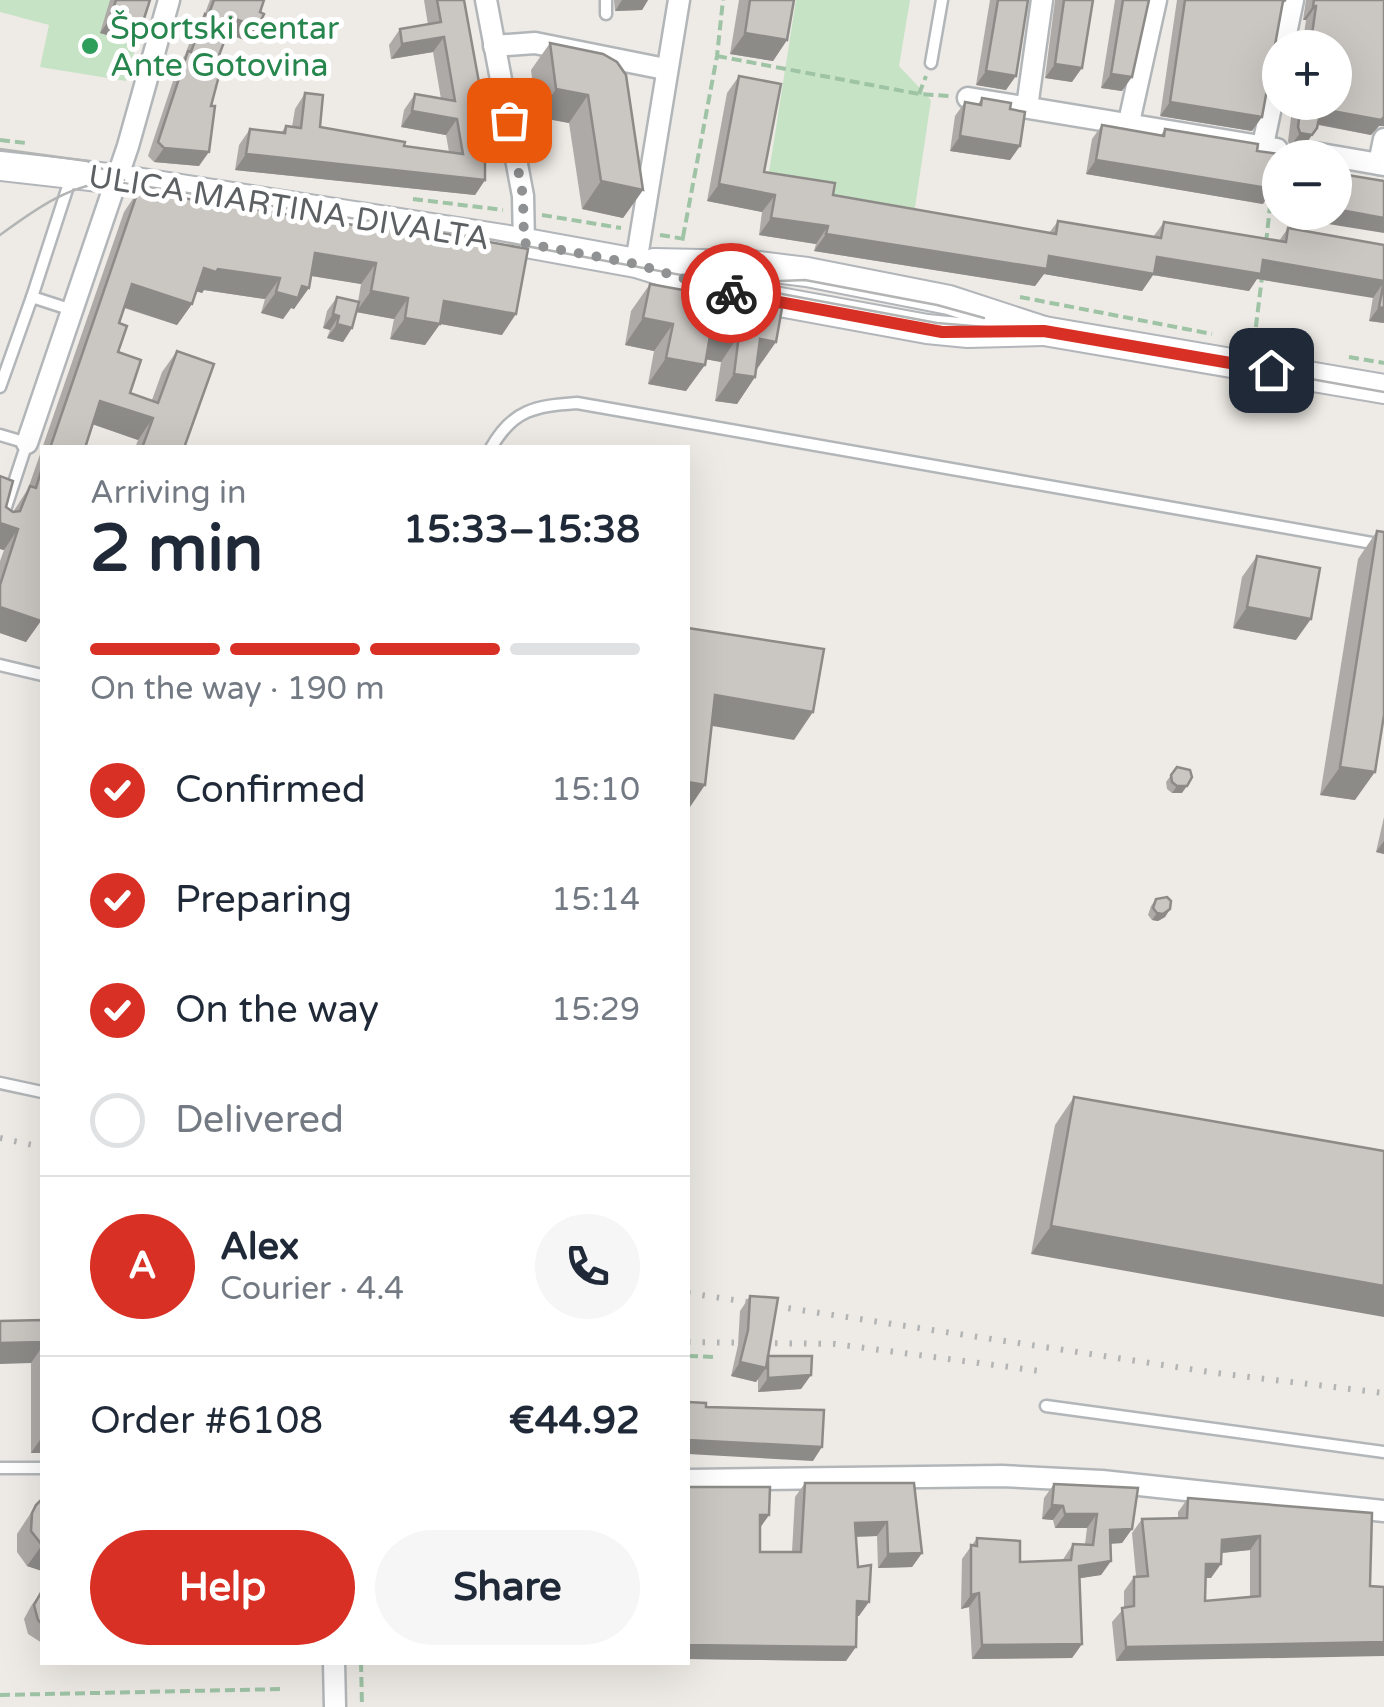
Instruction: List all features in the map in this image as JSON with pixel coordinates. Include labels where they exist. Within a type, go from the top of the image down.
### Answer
[{"type":"street","points":[[27,443],[117,179],[169,0]]},
{"type":"street","points":[[486,0],[523,196],[524,243]]},
{"type":"street","points":[[636,264],[679,0]]},
{"type":"street","points":[[1027,107],[1042,0]]},
{"type":"street","points":[[1130,122],[1156,0]]},
{"type":"street","points":[[1287,30],[1293,0]]},
{"type":"street","points":[[494,46],[535,43],[665,69]]},
{"type":"street","points":[[968,98],[1270,147],[1273,120]]},
{"type":"street","points":[[1352,159],[1382,164],[1384,139]]},
{"type":"street","name":"ULICA MARTINA DIVALTA","points":[[0,166],[117,179],[524,243],[636,264],[736,294],[927,329],[968,334],[1044,331],[1384,390]]},
{"type":"street","points":[[690,1480],[1002,1476],[1102,1481],[1384,1512]]},
{"type":"street","points":[[334,1665],[334,1707]]},
{"type":"lane","points":[[606,0],[606,14]]},
{"type":"lane","points":[[931,62],[942,0]]},
{"type":"lane","points":[[0,386],[72,174]]},
{"type":"lane","points":[[32,297],[72,310]]},
{"type":"lane","points":[[492,445],[507,422],[538,406],[577,403],[1384,545]]},
{"type":"lane","points":[[0,434],[27,443],[0,525]]},
{"type":"lane","points":[[0,665],[40,675]]},
{"type":"lane","points":[[0,1083],[40,1092]]},
{"type":"lane","points":[[1046,1406],[1384,1452]]},
{"type":"lane","points":[[0,1468],[40,1468]]},
{"type":"path","points":[[683,238],[717,56],[723,0]]},
{"type":"path","points":[[717,56],[919,94],[968,98]]},
{"type":"path","points":[[0,140],[31,144]]},
{"type":"path","points":[[1266,246],[1268,230]]},
{"type":"path","points":[[1254,342],[1263,265]]},
{"type":"path","points":[[690,1356],[714,1357]]},
{"type":"path","points":[[361,1665],[362,1707]]},
{"type":"path","points":[[0,1696],[283,1690]]},
{"type":"path","points":[[32,1707],[33,1696]]},
{"type":"green space","name":"Športski centar Ante Gotovina","points":[[0,0],[149,0],[126,81],[40,67],[49,25],[0,12]]},
{"type":"green space","points":[[796,0],[910,0],[899,66],[931,100],[914,214],[766,191]]},
{"type":"building","points":[[116,0],[150,0],[141,28],[110,19]]},
{"type":"building","points":[[214,0],[264,0],[260,12],[264,14],[258,27],[233,18],[215,66],[221,68],[211,106],[215,106],[209,152],[164,148],[158,142],[188,51],[191,52]]},
{"type":"building","points":[[437,0],[464,0],[480,88],[476,88],[485,148],[485,180],[246,154],[250,129],[285,133],[286,126],[301,128],[305,93],[323,95],[320,127],[405,142],[404,146],[463,154],[457,119],[412,111],[415,94],[455,101],[444,37],[402,44],[400,29],[441,22]]},
{"type":"building","points":[[750,0],[794,0],[787,40],[745,33]]},
{"type":"building","points":[[998,0],[1028,0],[1016,76],[986,71]]},
{"type":"building","points":[[1064,0],[1093,0],[1082,68],[1055,64]]},
{"type":"building","points":[[1123,0],[1149,0],[1132,77],[1111,74]]},
{"type":"building","points":[[1185,0],[1286,0],[1278,30],[1262,30],[1262,117],[1170,102]]},
{"type":"building","points":[[1314,0],[1384,0],[1381,120],[1352,115],[1352,30],[1313,30]]},
{"type":"building","points":[[550,43],[603,54],[617,62],[626,75],[643,190],[601,181],[588,95],[556,89]]},
{"type":"building","points":[[739,76],[781,84],[764,172],[835,183],[833,195],[1056,234],[1058,221],[1161,238],[1164,222],[1286,242],[1288,230],[1299,230],[1384,245],[1384,281],[1263,260],[1261,274],[1157,257],[1154,274],[1049,256],[1047,269],[826,234],[828,226],[771,218],[775,195],[719,184]]},
{"type":"building","points":[[982,98],[1011,103],[1010,109],[1025,112],[1020,146],[960,136],[965,102],[981,105]]},
{"type":"building","points":[[1299,120],[1319,120],[1312,135],[1300,133]]},
{"type":"building","points":[[1102,125],[1164,136],[1165,129],[1258,144],[1257,151],[1262,152],[1262,187],[1096,160]]},
{"type":"building","points":[[1352,176],[1384,181],[1384,218],[1352,212]]},
{"type":"building","points":[[138,191],[373,228],[374,221],[528,249],[516,314],[444,301],[440,324],[405,318],[408,298],[371,291],[376,263],[315,253],[309,288],[302,286],[298,298],[276,292],[280,278],[218,269],[216,272],[204,268],[192,304],[132,284],[119,323],[127,326],[118,352],[141,360],[130,393],[158,403],[177,351],[214,364],[185,445],[143,445],[153,418],[100,401],[86,445],[51,445]]},
{"type":"building","points":[[1384,281],[1384,308],[1379,307]]},
{"type":"building","points":[[650,284],[782,308],[776,342],[760,339],[755,377],[734,374],[739,335],[711,330],[705,365],[666,358],[673,324],[643,318]]},
{"type":"building","points":[[337,297],[359,302],[352,328],[337,324],[339,316],[333,314]]},
{"type":"building","points":[[40,475],[40,621],[0,607],[0,585],[18,529],[0,523],[0,476],[13,481],[6,507],[13,512],[20,511],[30,486],[36,488]]},
{"type":"building","points":[[1377,531],[1384,532],[1384,715],[1375,772],[1340,767]]},
{"type":"building","points":[[1257,556],[1320,568],[1311,619],[1247,607]]},
{"type":"building","points":[[690,628],[824,649],[813,712],[715,695],[705,785],[690,782]]},
{"type":"building","points":[[1177,767],[1190,770],[1192,777],[1187,786],[1172,782],[1171,775]]},
{"type":"building","points":[[1167,897],[1170,909],[1157,913],[1153,908],[1156,899]]},
{"type":"building","points":[[1074,1097],[1384,1151],[1384,1286],[1051,1226]]},
{"type":"building","points":[[750,1296],[778,1298],[766,1368],[740,1362],[748,1330]]},
{"type":"building","points":[[40,1320],[40,1342],[0,1343],[0,1321]]},
{"type":"building","points":[[768,1356],[812,1356],[811,1375],[768,1378]]},
{"type":"building","points":[[690,1402],[706,1403],[706,1407],[824,1410],[822,1447],[690,1440]]},
{"type":"building","points":[[805,1483],[914,1483],[922,1553],[888,1554],[887,1522],[855,1523],[858,1567],[871,1565],[869,1602],[857,1601],[856,1647],[690,1645],[690,1487],[770,1487],[769,1515],[760,1515],[760,1552],[801,1552]]},
{"type":"building","points":[[1054,1484],[1138,1488],[1132,1529],[1110,1530],[1111,1561],[1079,1566],[1082,1644],[982,1645],[979,1593],[971,1595],[971,1545],[977,1546],[977,1538],[1020,1541],[1020,1562],[1071,1560],[1073,1544],[1093,1545],[1097,1514],[1065,1514],[1063,1506],[1052,1505]]},
{"type":"building","points":[[1188,1498],[1372,1513],[1370,1586],[1384,1587],[1384,1642],[1126,1647],[1122,1608],[1134,1606],[1134,1577],[1148,1576],[1142,1519],[1187,1518]],"holes":[[[1260,1536],[1260,1596],[1205,1601],[1206,1564],[1221,1564],[1222,1540]]]},
{"type":"building","points":[[40,1501],[40,1542],[31,1531]]},
{"type":"building","points":[[40,1594],[40,1622],[38,1620],[34,1605]]},
{"type":"tram line","points":[[0,149],[87,161],[124,180]]},
{"type":"tram line","points":[[0,235],[69,192],[116,182],[494,240],[937,323],[1032,331]]},
{"type":"tram line","points":[[759,282],[805,280],[984,318]]},
{"type":"tram line","points":[[1018,327],[1384,392]]},
{"type":"railway","points":[[0,1138],[40,1147]]},
{"type":"railway","points":[[690,1293],[1216,1373],[1384,1393]]},
{"type":"railway","points":[[690,1342],[835,1344],[1047,1372]]},
{"type":"way so far","points":[[509,120],[525,212],[524,243],[636,264],[731,293]]},
{"type":"place","name":"Športski centar Ante Gotovina","points":[[90,46]]},
{"type":"route","points":[[731,293],[942,332],[1044,331],[1271,370]]}]
